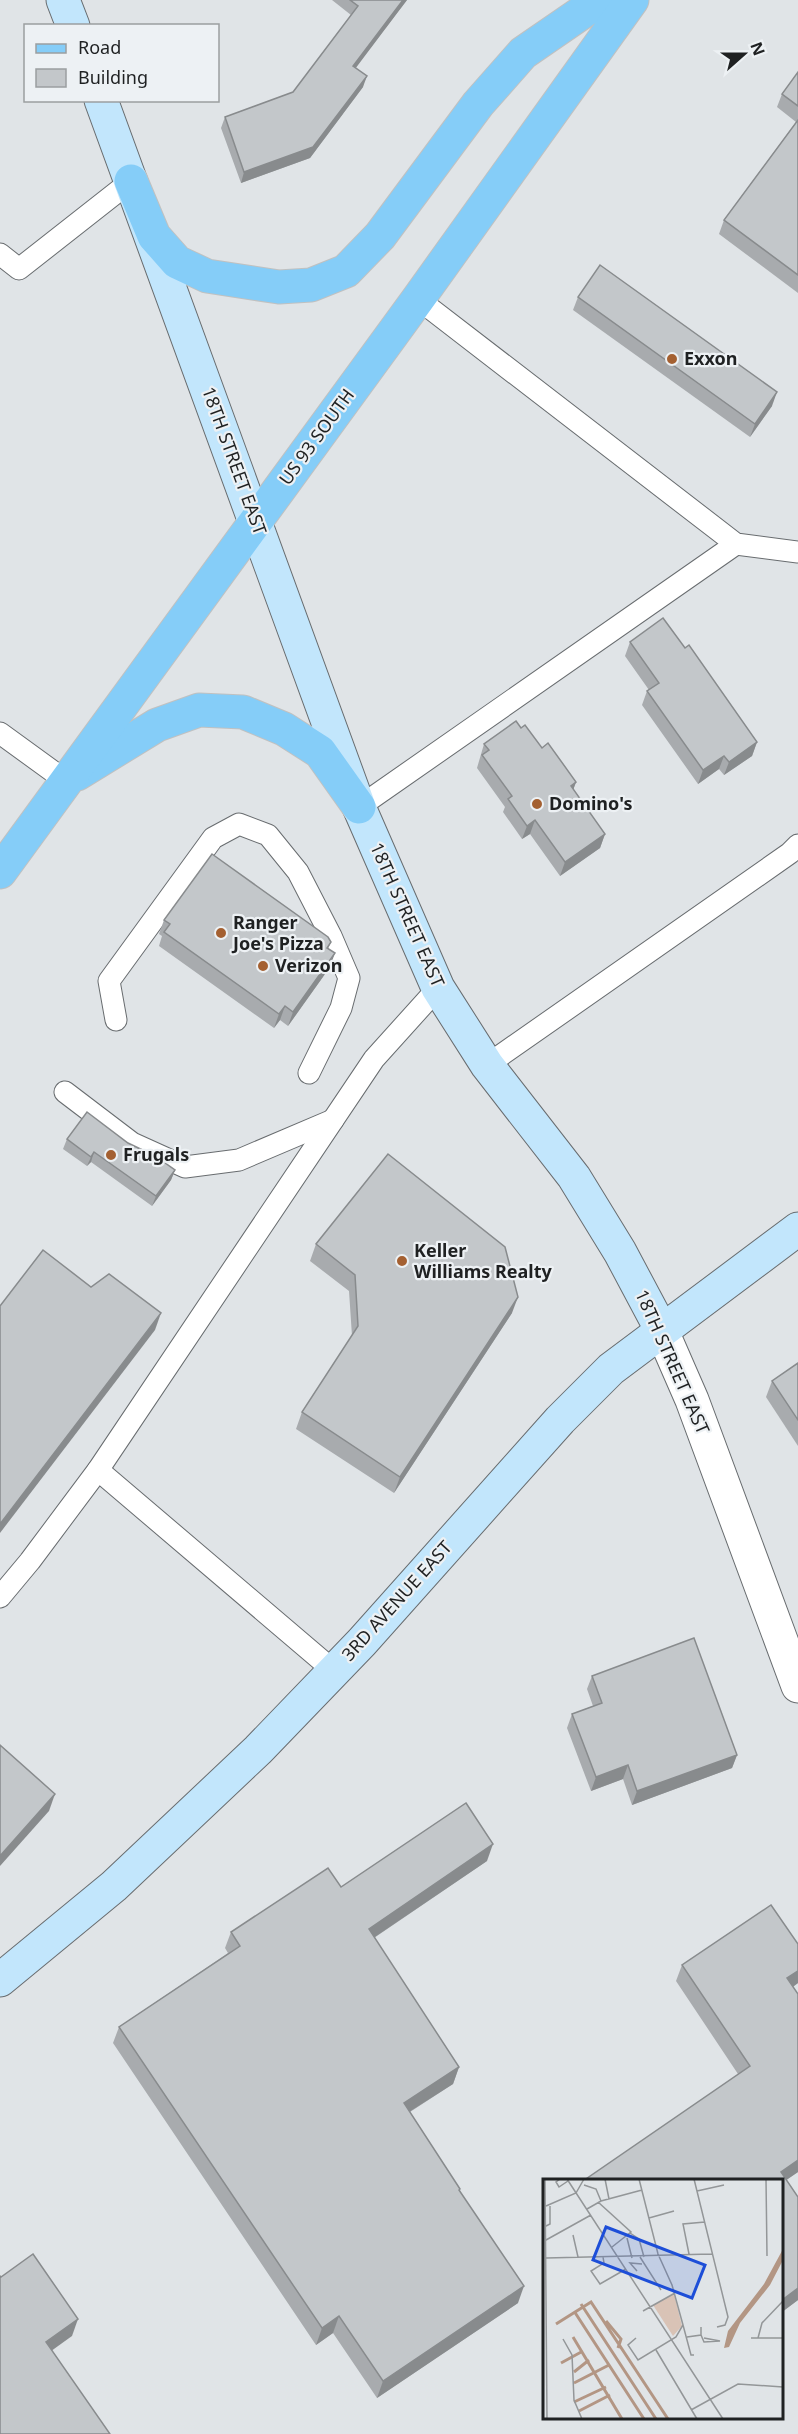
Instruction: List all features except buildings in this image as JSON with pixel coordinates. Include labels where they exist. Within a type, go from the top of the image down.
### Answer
[{"type":"main road","points":[[131,181],[154,236],[177,262],[207,276],[279,287],[311,285],[346,271],[380,236],[478,104],[523,53],[600,0]]},
{"type":"main road","name":"US 93 SOUTH","points":[[0,872],[418,299],[632,0]]},
{"type":"main road","points":[[66,781],[158,725],[199,710],[243,712],[284,729],[320,752],[359,807]]},
{"type":"street","points":[[63,0],[72,24]]},
{"type":"street","name":"18TH STREET EAST","points":[[102,102],[359,807],[438,988],[487,1065],[574,1177],[620,1252],[661,1329],[692,1400],[798,1686]]},
{"type":"street","name":"3RD AVENUE EAST","points":[[0,1980],[114,1886],[258,1750],[334,1671],[560,1420],[610,1368],[798,1229]]},
{"type":"lane","points":[[0,254],[19,269],[131,181]]},
{"type":"lane","points":[[418,299],[736,544],[798,552]]},
{"type":"lane","points":[[359,807],[736,544]]},
{"type":"lane","points":[[0,733],[66,781]]},
{"type":"lane","points":[[116,1020],[109,981],[213,838],[239,824],[268,835],[298,872],[349,978],[341,1008],[309,1073]]},
{"type":"lane","points":[[487,1065],[790,853],[798,845]]},
{"type":"lane","points":[[0,1597],[30,1562],[98,1470],[374,1059],[438,988]]},
{"type":"lane","points":[[65,1092],[132,1143],[185,1167],[239,1160],[333,1120]]},
{"type":"lane","points":[[98,1470],[334,1671]]},
{"type":"place","name":"Exxon","points":[[672,359]]},
{"type":"place","name":"Domino's","points":[[537,804]]},
{"type":"place","name":"Ranger Joe's Pizza","points":[[221,933]]},
{"type":"place","name":"Verizon","points":[[263,966]]},
{"type":"place","name":"Frugals","points":[[111,1155]]},
{"type":"place","name":"Keller Williams Realty","points":[[402,1261]]}]
